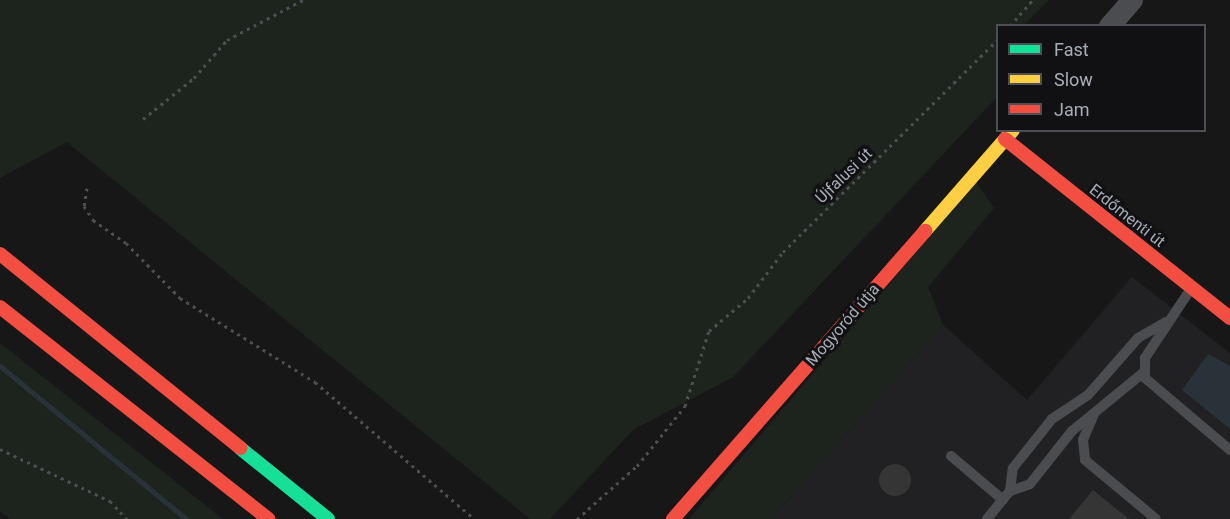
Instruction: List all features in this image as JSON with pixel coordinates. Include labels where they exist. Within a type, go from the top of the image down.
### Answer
[{"type":"main road","name":"Erdőmenti út","points":[[1009,135],[1230,318]]},
{"type":"main road","name":"Mogyoród útja","points":[[673,519],[1009,135]]},
{"type":"main road","points":[[0,255],[328,519]]},
{"type":"main road","points":[[0,307],[268,519]]},
{"type":"street","points":[[1111,24],[1132,0]]},
{"type":"lane","points":[[1192,288],[1166,322],[1145,358],[1144,372],[1151,386],[1230,450]]},
{"type":"lane","points":[[1010,491],[1013,468],[1052,419],[1088,396],[1138,338],[1166,322]]},
{"type":"lane","points":[[987,519],[1010,491],[1030,484],[1072,431],[1144,372]]},
{"type":"lane","points":[[1094,413],[1083,440],[1085,460],[1156,519]]},
{"type":"lane","points":[[951,456],[1002,500]]},
{"type":"path","points":[[143,119],[194,78],[227,40],[303,0]]},
{"type":"path","points":[[1012,24],[1033,0]]},
{"type":"path","name":"Újfalusi út","points":[[577,519],[637,466],[685,406],[709,331],[748,298],[783,252],[996,41]]},
{"type":"path","points":[[87,188],[84,206],[93,220],[126,243],[180,298],[315,382],[474,519]]},
{"type":"path","points":[[0,448],[110,501],[127,519]]},
{"type":"shaded area","points":[[0,0],[1049,0],[1025,24],[996,24],[996,98],[733,377],[633,430],[550,519],[530,519],[67,142],[0,178]]},
{"type":"shaded area","points":[[976,182],[994,208],[928,287],[943,325],[771,519],[689,519]]},
{"type":"shaded area","points":[[1132,277],[1230,353],[1230,519],[771,519],[943,325],[1027,400]]},
{"type":"shaded area","points":[[0,343],[223,519],[10,519],[0,511]]},
{"type":"shaded area","points":[[1208,354],[1230,366],[1230,429],[1182,390]]},
{"type":"building","points":[[895,464],[906,469],[911,480],[906,491],[895,496],[884,491],[879,480],[884,469]]},
{"type":"building","points":[[1093,490],[1129,519],[1069,519]]},
{"type":"waterway","points":[[0,366],[186,519]]},
{"type":"traffic: fast","points":[[240,448],[328,519]]},
{"type":"traffic: slow","points":[[925,231],[1011,132]]},
{"type":"traffic: jam","points":[[1005,139],[1230,318]]},
{"type":"traffic: jam","points":[[673,519],[925,231]]},
{"type":"traffic: jam","points":[[0,254],[240,448]]},
{"type":"traffic: jam","points":[[0,307],[268,519]]}]
